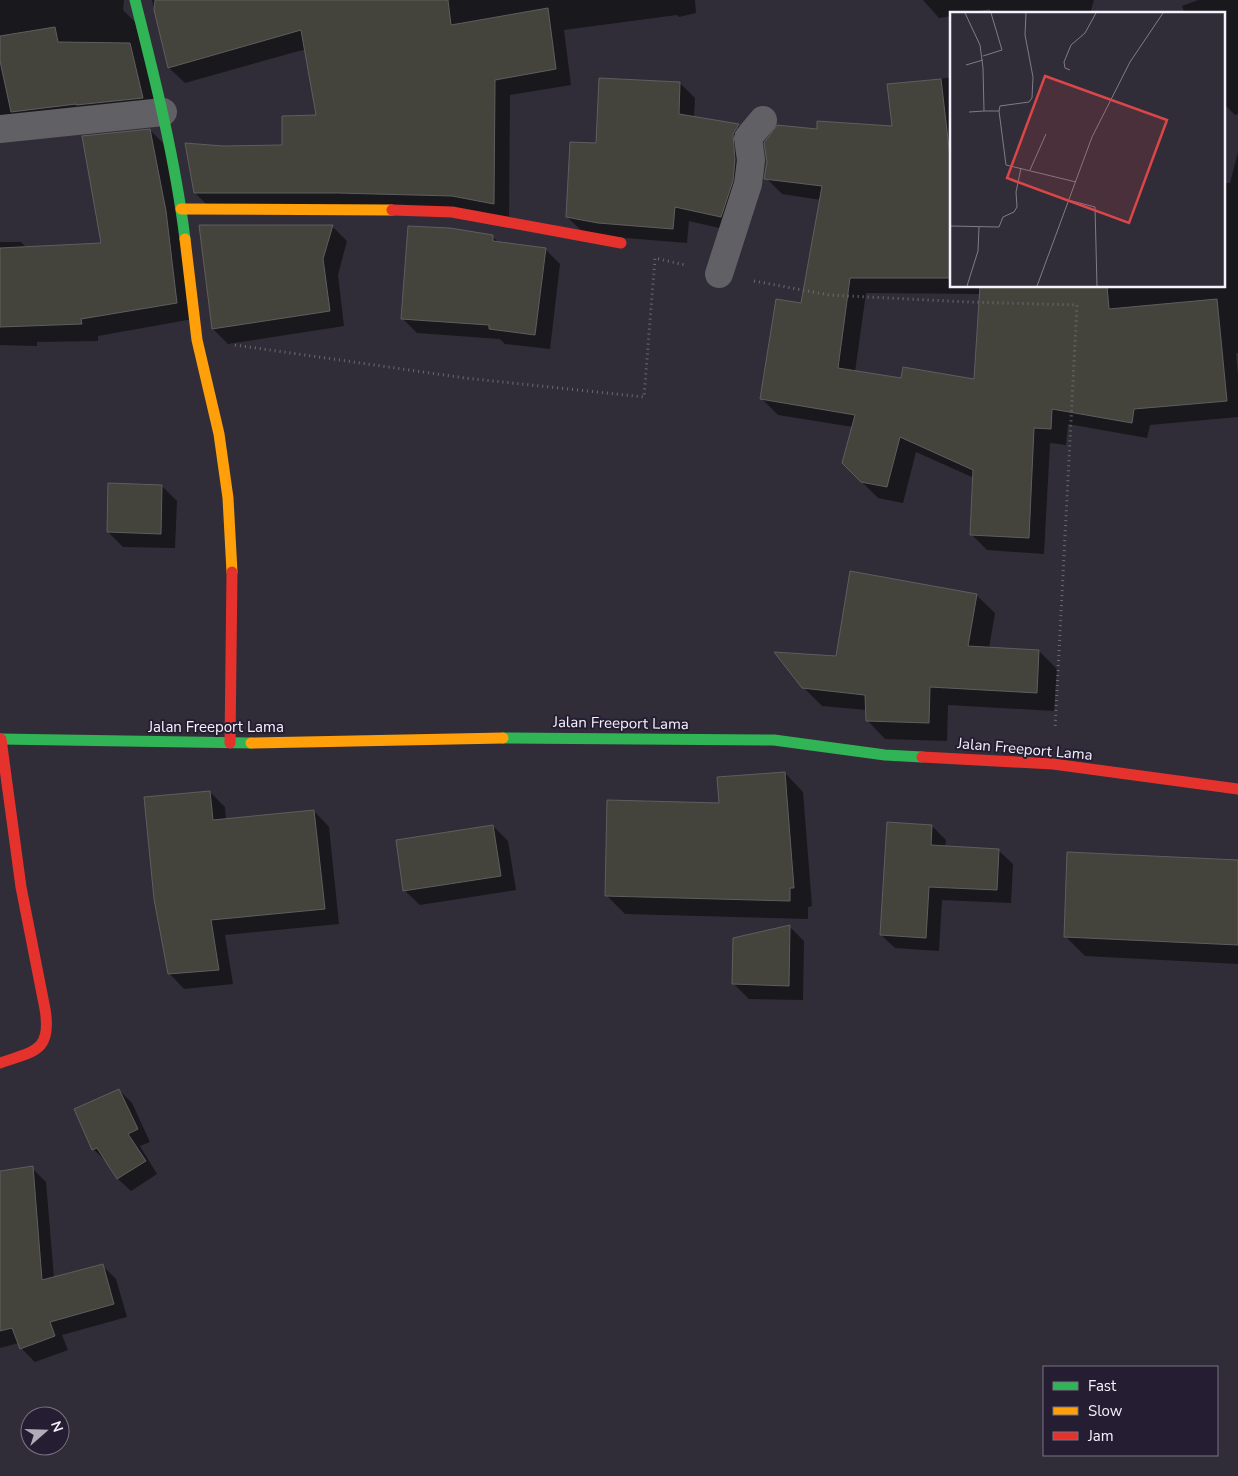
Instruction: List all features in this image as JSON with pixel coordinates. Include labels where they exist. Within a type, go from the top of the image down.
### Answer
[{"type":"street","points":[[135,0],[163,112],[181,209],[197,340],[219,434],[228,498],[232,559],[230,743]]},
{"type":"street","points":[[0,129],[163,112]]},
{"type":"street","points":[[719,274],[748,184],[751,160],[748,138],[763,120]]},
{"type":"street","points":[[181,209],[338,209],[452,212],[621,243]]},
{"type":"street","name":"Jalan Freeport Lama","points":[[0,739],[230,743],[537,737],[774,740],[885,755],[1053,764],[1238,789]]},
{"type":"street","points":[[0,739],[26,925],[44,1002],[48,1029],[44,1042],[36,1050],[0,1063]]},
{"type":"path","points":[[197,340],[465,378],[644,397],[654,258],[719,274],[829,295],[1077,305],[1053,764]]},
{"type":"building","points":[[155,0],[448,0],[451,25],[548,8],[556,69],[495,80],[494,204],[452,196],[338,193],[194,193],[185,143],[223,146],[282,145],[282,116],[316,115],[301,30],[168,68],[154,10]]},
{"type":"building","points":[[55,27],[58,42],[130,43],[143,98],[11,112],[0,61],[0,36]]},
{"type":"building","points":[[599,78],[680,82],[679,114],[739,124],[733,134],[735,160],[733,181],[721,217],[675,207],[673,229],[598,223],[566,217],[570,142],[596,143]]},
{"type":"building","points":[[941,79],[950,157],[950,278],[850,278],[838,368],[901,378],[903,367],[974,379],[980,288],[1107,288],[1109,309],[1217,299],[1227,401],[1134,409],[1132,423],[1052,409],[1051,429],[1034,428],[1029,538],[970,535],[973,470],[900,437],[887,487],[861,482],[842,463],[855,415],[760,399],[776,299],[801,303],[822,186],[764,179],[767,162],[764,143],[777,125],[817,129],[817,121],[892,126],[887,84]]},
{"type":"building","points":[[150,129],[166,211],[177,303],[81,319],[82,324],[0,327],[0,248],[101,243],[82,136]]},
{"type":"building","points":[[199,225],[333,225],[323,259],[330,311],[212,329]]},
{"type":"building","points":[[408,226],[450,228],[493,235],[493,241],[546,248],[535,335],[489,329],[489,325],[401,319]]},
{"type":"building","points":[[108,483],[162,485],[161,534],[107,532]]},
{"type":"building","points":[[850,571],[977,594],[968,646],[1039,650],[1037,693],[930,687],[929,723],[866,721],[865,695],[802,688],[774,652],[836,656]]},
{"type":"building","points":[[785,772],[794,888],[790,888],[790,901],[605,896],[607,800],[719,803],[717,777]]},
{"type":"building","points":[[210,791],[213,820],[314,810],[325,909],[211,920],[219,970],[168,974],[154,899],[144,797]]},
{"type":"building","points":[[887,822],[932,825],[931,845],[999,849],[997,890],[929,887],[926,938],[880,935]]},
{"type":"building","points":[[493,825],[501,876],[403,891],[396,840]]},
{"type":"building","points":[[1067,852],[1238,860],[1238,945],[1064,937]]},
{"type":"building","points":[[790,925],[789,986],[732,984],[733,938]]},
{"type":"building","points":[[119,1089],[138,1129],[128,1134],[146,1161],[117,1179],[97,1148],[92,1150],[74,1109]]},
{"type":"building","points":[[33,1166],[42,1280],[103,1264],[114,1304],[50,1322],[55,1336],[20,1349],[12,1328],[0,1331],[0,1171]]},
{"type":"traffic: fast","points":[[135,0],[170,149],[185,239]]},
{"type":"traffic: fast","points":[[503,738],[774,740],[885,755],[922,757]]},
{"type":"traffic: fast","points":[[0,739],[251,743]]},
{"type":"traffic: slow","points":[[181,209],[392,210]]},
{"type":"traffic: slow","points":[[185,239],[197,340],[219,434],[228,498],[232,572]]},
{"type":"traffic: slow","points":[[251,743],[503,738]]},
{"type":"traffic: jam","points":[[392,210],[452,212],[621,243]]},
{"type":"traffic: jam","points":[[230,743],[232,572]]},
{"type":"traffic: jam","points":[[0,1063],[31,1052],[38,1047],[43,1041],[47,1023],[21,887],[1,739]]},
{"type":"traffic: jam","points":[[922,757],[1053,764],[1238,789]]}]
